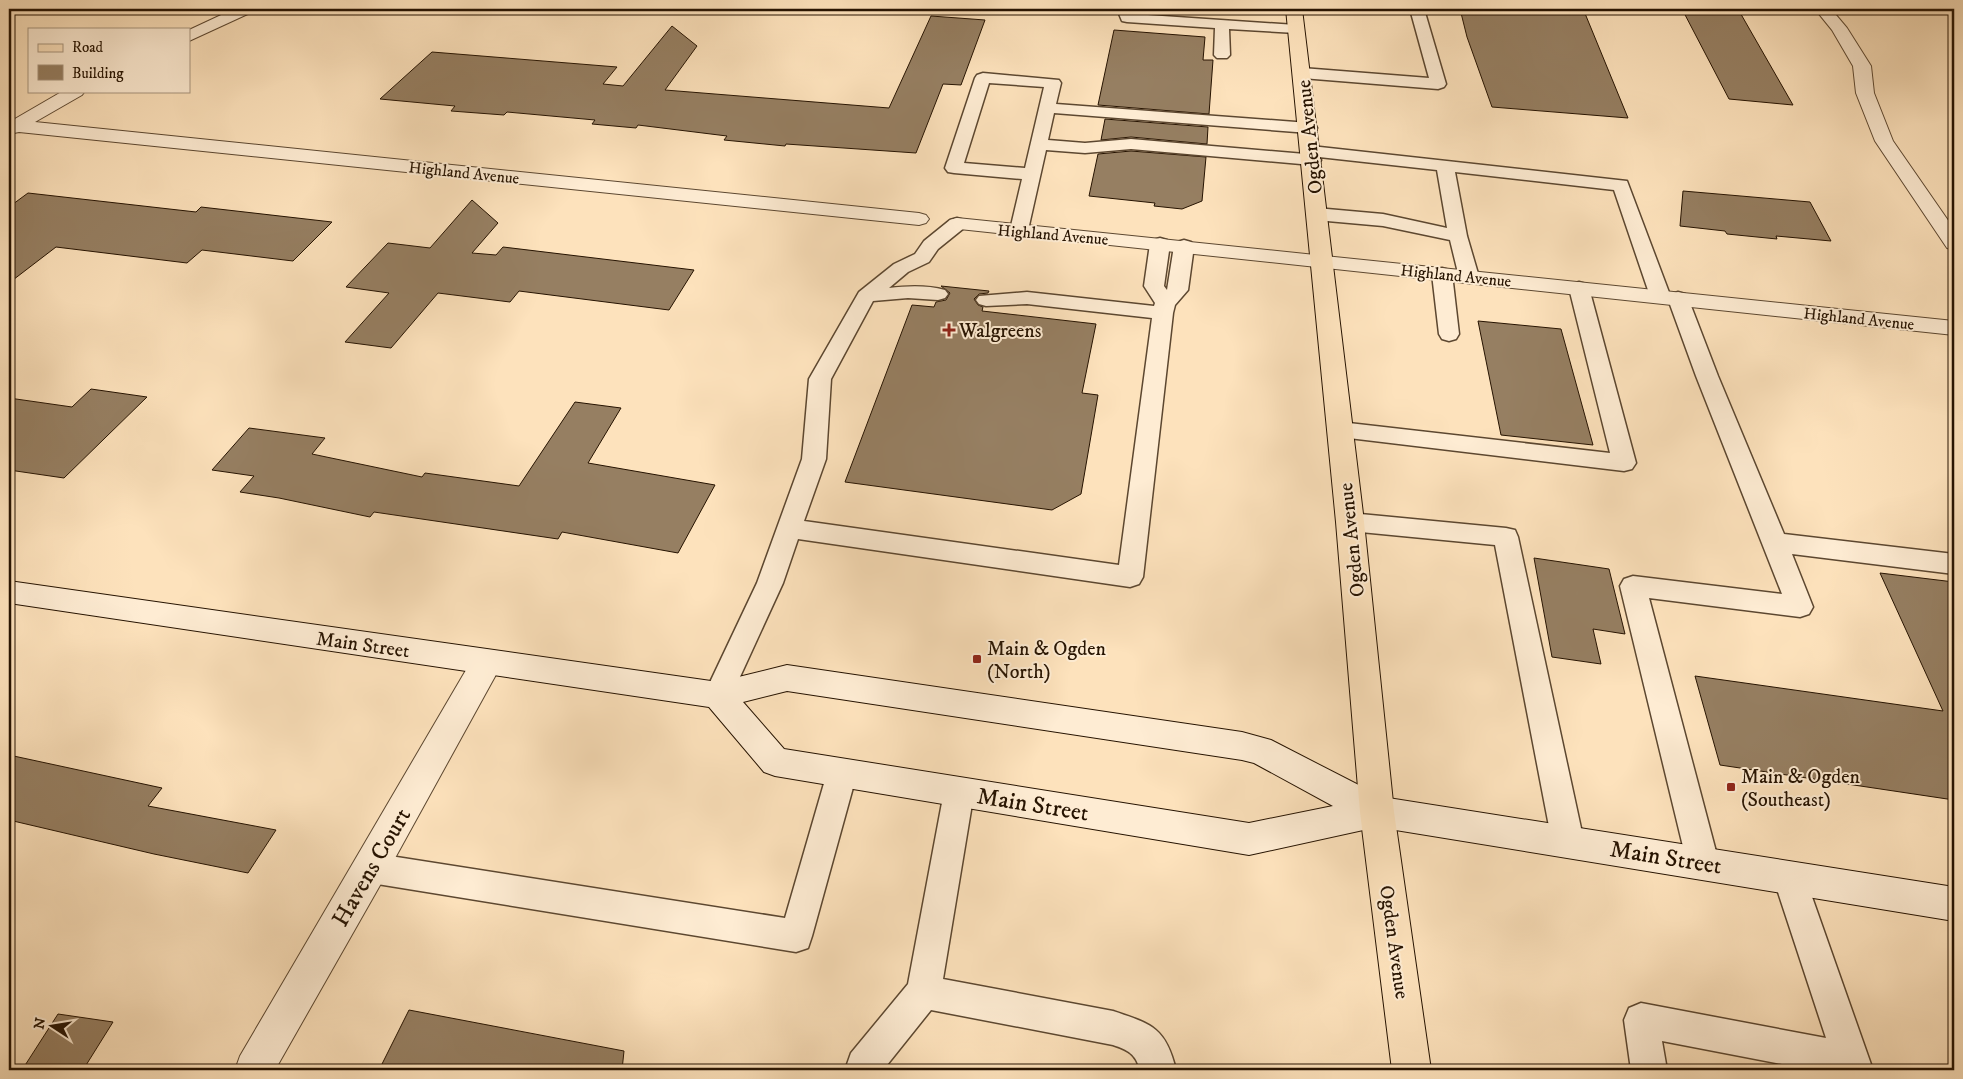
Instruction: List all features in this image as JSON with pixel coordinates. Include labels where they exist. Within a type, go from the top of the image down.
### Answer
[{"type":"main road","name":"Ogden Avenue","points":[[1291,15],[1302,73],[1312,156],[1316,214],[1350,522],[1377,812],[1412,1070]]},
{"type":"street","points":[[190,36],[246,9]]},
{"type":"street","points":[[1823,9],[1839,28],[1862,66],[1865,93],[1884,142],[1954,244]]},
{"type":"street","points":[[11,127],[74,92]]},
{"type":"street","name":"Highland Avenue","points":[[11,127],[919,219]]},
{"type":"street","name":"Highland Avenue","points":[[957,224],[1321,259],[1442,274],[1954,328]]},
{"type":"street","name":"Main Street","points":[[9,592],[718,695],[787,678],[1242,746],[1260,750],[1377,812],[1954,904]]},
{"type":"street","name":"Havens Court","points":[[254,1070],[487,662]]},
{"type":"street","name":"Main Street","points":[[718,695],[775,762],[1249,839],[1377,812]]},
{"type":"lane","points":[[1124,9],[1127,18],[1222,24],[1291,15]]},
{"type":"lane","points":[[1302,73],[1438,84],[1417,9]]},
{"type":"lane","points":[[1222,24],[1222,55]]},
{"type":"lane","points":[[1019,230],[1039,144],[1047,108],[1053,83],[983,78],[954,168],[1032,174]]},
{"type":"lane","points":[[1047,108],[1308,128]]},
{"type":"lane","points":[[1039,144],[1086,148],[1131,144],[1312,156],[1621,185],[1669,297],[1690,334],[1776,543],[1800,607],[1633,586],[1703,863]]},
{"type":"lane","points":[[1445,167],[1458,236],[1469,276]]},
{"type":"lane","points":[[1316,214],[1383,220],[1458,236]]},
{"type":"lane","points":[[718,695],[770,583],[814,459],[820,379],[866,296],[901,268],[922,258],[932,244],[957,224]]},
{"type":"lane","points":[[1160,244],[1154,286],[1164,308]]},
{"type":"lane","points":[[789,528],[1130,577],[1164,308],[1178,290],[1184,246]]},
{"type":"lane","points":[[1442,274],[1449,334]]},
{"type":"lane","points":[[1340,430],[1624,463],[1579,288]]},
{"type":"lane","points":[[866,296],[908,292],[938,294]]},
{"type":"lane","points":[[986,300],[1027,298],[1164,308]]},
{"type":"lane","points":[[1350,522],[1506,537],[1568,842]]},
{"type":"lane","points":[[1776,543],[1954,564]]},
{"type":"lane","points":[[371,868],[796,936],[842,773]]},
{"type":"lane","points":[[863,1070],[864,1066],[924,992],[959,792]]},
{"type":"lane","points":[[1789,877],[1854,1065]]},
{"type":"lane","points":[[924,992],[1113,1028],[1143,1039],[1154,1052],[1158,1070]]},
{"type":"lane","points":[[1650,1070],[1641,1020],[1854,1065]]},
{"type":"building","points":[[1460,9],[1584,11],[1628,118],[1492,107],[1467,37]]},
{"type":"building","points":[[1682,9],[1738,9],[1793,105],[1729,99]]},
{"type":"building","points":[[931,16],[985,20],[961,85],[943,84],[916,153],[786,144],[785,146],[724,140],[727,136],[638,125],[636,128],[592,124],[595,120],[507,112],[504,115],[451,111],[455,106],[380,99],[432,52],[617,67],[603,84],[623,86],[672,26],[697,46],[665,90],[889,108]]},
{"type":"building","points":[[1114,30],[1205,37],[1203,60],[1213,60],[1209,114],[1098,105]]},
{"type":"building","points":[[1105,119],[1208,127],[1207,144],[1131,137],[1101,140]]},
{"type":"building","points":[[1131,151],[1206,157],[1202,201],[1182,209],[1154,206],[1155,203],[1089,196],[1098,154]]},
{"type":"building","points":[[1683,191],[1810,202],[1831,241],[1776,236],[1777,239],[1727,234],[1725,231],[1680,226]]},
{"type":"building","points":[[28,193],[196,212],[201,207],[332,222],[293,261],[202,250],[187,263],[56,247],[9,283],[9,207]]},
{"type":"building","points":[[472,200],[498,223],[472,253],[496,255],[503,247],[694,270],[669,310],[519,291],[510,302],[438,293],[391,348],[345,342],[389,293],[346,287],[388,243],[430,248]]},
{"type":"building","name":"Walgreens","points":[[941,286],[989,291],[988,293],[979,294],[974,299],[978,305],[983,307],[982,311],[1096,324],[1082,393],[1098,395],[1081,494],[1052,510],[845,482],[912,305],[934,307],[936,302],[946,300],[950,293]]},
{"type":"building","points":[[1478,321],[1561,329],[1593,445],[1501,435]]},
{"type":"building","points":[[91,389],[147,397],[64,478],[9,470],[9,398],[72,407]]},
{"type":"building","points":[[575,402],[621,408],[588,463],[715,485],[678,553],[562,532],[558,539],[374,512],[370,517],[240,492],[254,476],[212,470],[249,428],[325,438],[312,454],[422,477],[425,473],[519,486]]},
{"type":"building","points":[[1534,558],[1609,569],[1625,634],[1593,629],[1601,664],[1552,657]]},
{"type":"building","points":[[1880,573],[1954,582],[1954,800],[1720,765],[1695,676],[1943,711]]},
{"type":"building","points":[[9,755],[162,788],[148,806],[276,830],[248,873],[154,854],[9,820]]},
{"type":"building","points":[[409,1010],[624,1051],[622,1070],[379,1070]]},
{"type":"building","points":[[58,1014],[113,1022],[83,1070],[22,1070]]},
{"type":"place","name":"Walgreens","points":[[949,330]]},
{"type":"place","name":"Main & Ogden (North)","points":[[977,659]]},
{"type":"place","name":"Main & Ogden (Southeast)","points":[[1731,787]]}]
